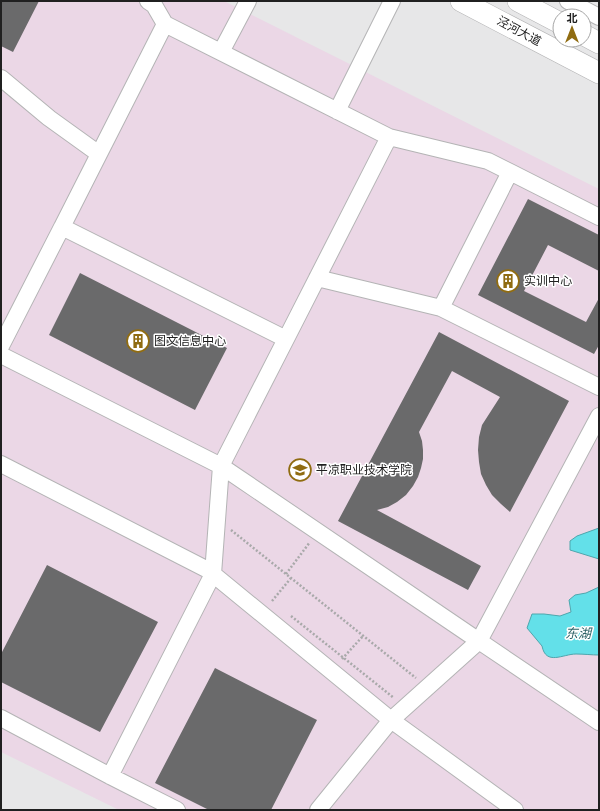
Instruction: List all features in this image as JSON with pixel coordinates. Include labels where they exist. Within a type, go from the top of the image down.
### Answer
[{"type":"main road","name":"泾河大道","points":[[461,1],[599,73]]},
{"type":"main road","points":[[518,1],[552,19]]},
{"type":"street","points":[[148,1],[154,5],[165,24],[389,137],[488,160],[599,217]]},
{"type":"street","points":[[221,52],[248,1]]},
{"type":"street","points":[[337,111],[392,1]]},
{"type":"street","points":[[568,1],[599,17]]},
{"type":"street","points":[[1,346],[165,24]]},
{"type":"street","points":[[1,78],[48,118],[99,154]]},
{"type":"street","points":[[110,776],[213,574],[221,466],[389,137]]},
{"type":"street","points":[[441,308],[510,172]]},
{"type":"street","points":[[62,227],[286,339]]},
{"type":"street","points":[[317,278],[441,308],[599,387]]},
{"type":"street","points":[[1,355],[221,466],[599,722]]},
{"type":"street","points":[[318,810],[391,720],[478,641],[599,416]]},
{"type":"street","points":[[1,464],[208,570],[391,720],[515,810]]},
{"type":"street","points":[[1,718],[177,810]]},
{"type":"path","points":[[229,537],[229,529],[428,687]]},
{"type":"path","points":[[286,574],[318,532]]},
{"type":"path","points":[[278,606],[272,601],[291,578]]},
{"type":"path","points":[[290,615],[405,707]]},
{"type":"path","points":[[331,670],[364,636]]},
{"type":"shaded area","name":"平凉职业技术学院","points":[[1,1],[224,1],[599,189],[599,810],[119,810],[1,752]]},
{"type":"water","points":[[599,528],[599,559],[570,550],[570,541],[577,536]]},
{"type":"water","name":"东湖","points":[[599,587],[599,655],[571,654],[556,658],[547,656],[542,646],[527,628],[532,614],[560,616],[571,612],[569,600],[575,595],[586,593]]},
{"type":"building","points":[[1,1],[39,1],[13,52],[1,46]]},
{"type":"building","name":"实训中心","points":[[528,199],[599,235],[599,271],[548,245],[524,291],[586,322],[599,298],[599,345],[594,354],[478,295]]},
{"type":"building","name":"图文信息中心","points":[[80,273],[227,348],[195,410],[49,335]]},
{"type":"building","points":[[439,332],[569,401],[510,512],[492,495],[481,474],[479,462],[479,437],[482,425],[500,397],[452,371],[419,432],[422,441],[423,459],[418,477],[406,495],[388,507],[377,510],[481,566],[468,590],[338,521]]},
{"type":"building","points":[[47,565],[158,622],[100,732],[1,682],[1,654]]},
{"type":"building","points":[[215,668],[317,720],[271,810],[209,810],[155,783]]},
{"type":"place","name":"实训中心","points":[[508,281]]},
{"type":"place","name":"图文信息中心","points":[[138,341]]},
{"type":"place","name":"平凉职业技术学院","points":[[300,470]]}]
